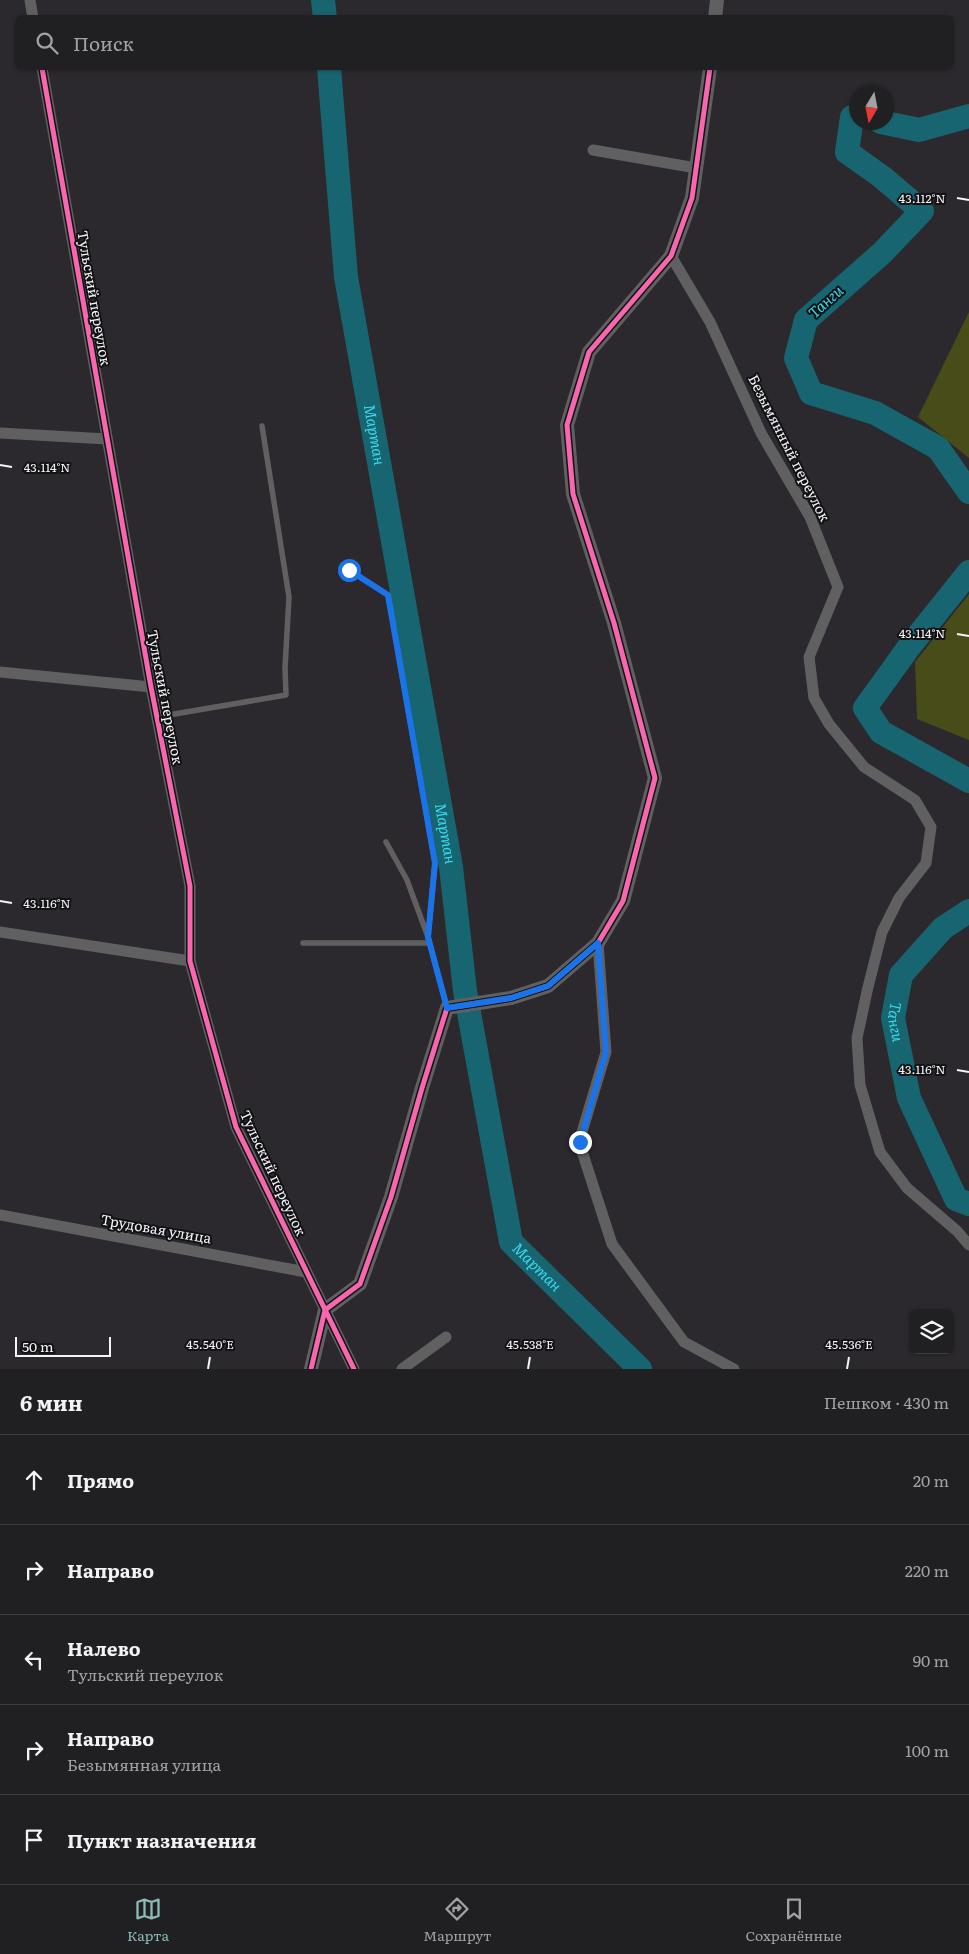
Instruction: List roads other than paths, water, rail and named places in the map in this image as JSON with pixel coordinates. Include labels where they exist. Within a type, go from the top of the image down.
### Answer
[{"type":"street","points":[[30,0],[32,15]]},
{"type":"street","points":[[715,15],[717,0]]},
{"type":"street","name":"Тульский переулок","points":[[42,70],[151,687],[190,886],[190,961],[236,1127],[354,1369]]},
{"type":"street","points":[[311,1369],[325,1310],[360,1284],[391,1197],[447,1008],[511,998],[548,986],[598,943],[623,901],[655,778],[614,623],[572,494],[567,425],[589,352],[671,256],[692,198],[710,70]]},
{"type":"street","points":[[593,150],[696,168]]},
{"type":"street","name":"Безымянный переулок","points":[[671,256],[710,322],[761,433],[810,516],[838,587],[809,657],[814,698],[829,724],[864,767],[915,800],[931,828],[926,863],[899,898],[882,932],[857,1038],[860,1085],[880,1152],[908,1188],[969,1245]]},
{"type":"street","points":[[0,433],[107,439]]},
{"type":"street","points":[[0,672],[151,687]]},
{"type":"street","points":[[0,932],[190,961]]},
{"type":"street","points":[[598,943],[606,1052],[580,1142],[582,1151],[612,1244],[684,1342],[734,1369]]},
{"type":"street","name":"Трудовая улица","points":[[0,1215],[306,1272]]},
{"type":"street","points":[[402,1369],[446,1336]]},
{"type":"lane","points":[[157,717],[286,695],[285,668],[289,597],[262,426]]},
{"type":"lane","points":[[349,570],[388,595],[435,863],[429,940]]},
{"type":"lane","points":[[386,842],[407,880],[429,940],[447,1008]]},
{"type":"lane","points":[[303,943],[429,940]]},
{"type":"waterway","name":"Мартан","points":[[323,0],[325,15]]},
{"type":"waterway","name":"Мартан","points":[[329,70],[346,277],[451,867],[465,991],[511,1242],[640,1369]]},
{"type":"waterway","name":"Танги","points":[[894,125],[919,130],[969,116]]},
{"type":"waterway","name":"Танги","points":[[850,130],[847,152],[882,177],[922,211],[882,253],[806,320],[796,358],[811,393],[875,413],[938,448],[969,492]]},
{"type":"waterway","name":"Танги","points":[[969,572],[909,647],[865,708],[881,732],[969,781]]},
{"type":"waterway","name":"Танги","points":[[969,911],[943,928],[901,975],[893,1018],[909,1098],[956,1199],[969,1204]]}]
